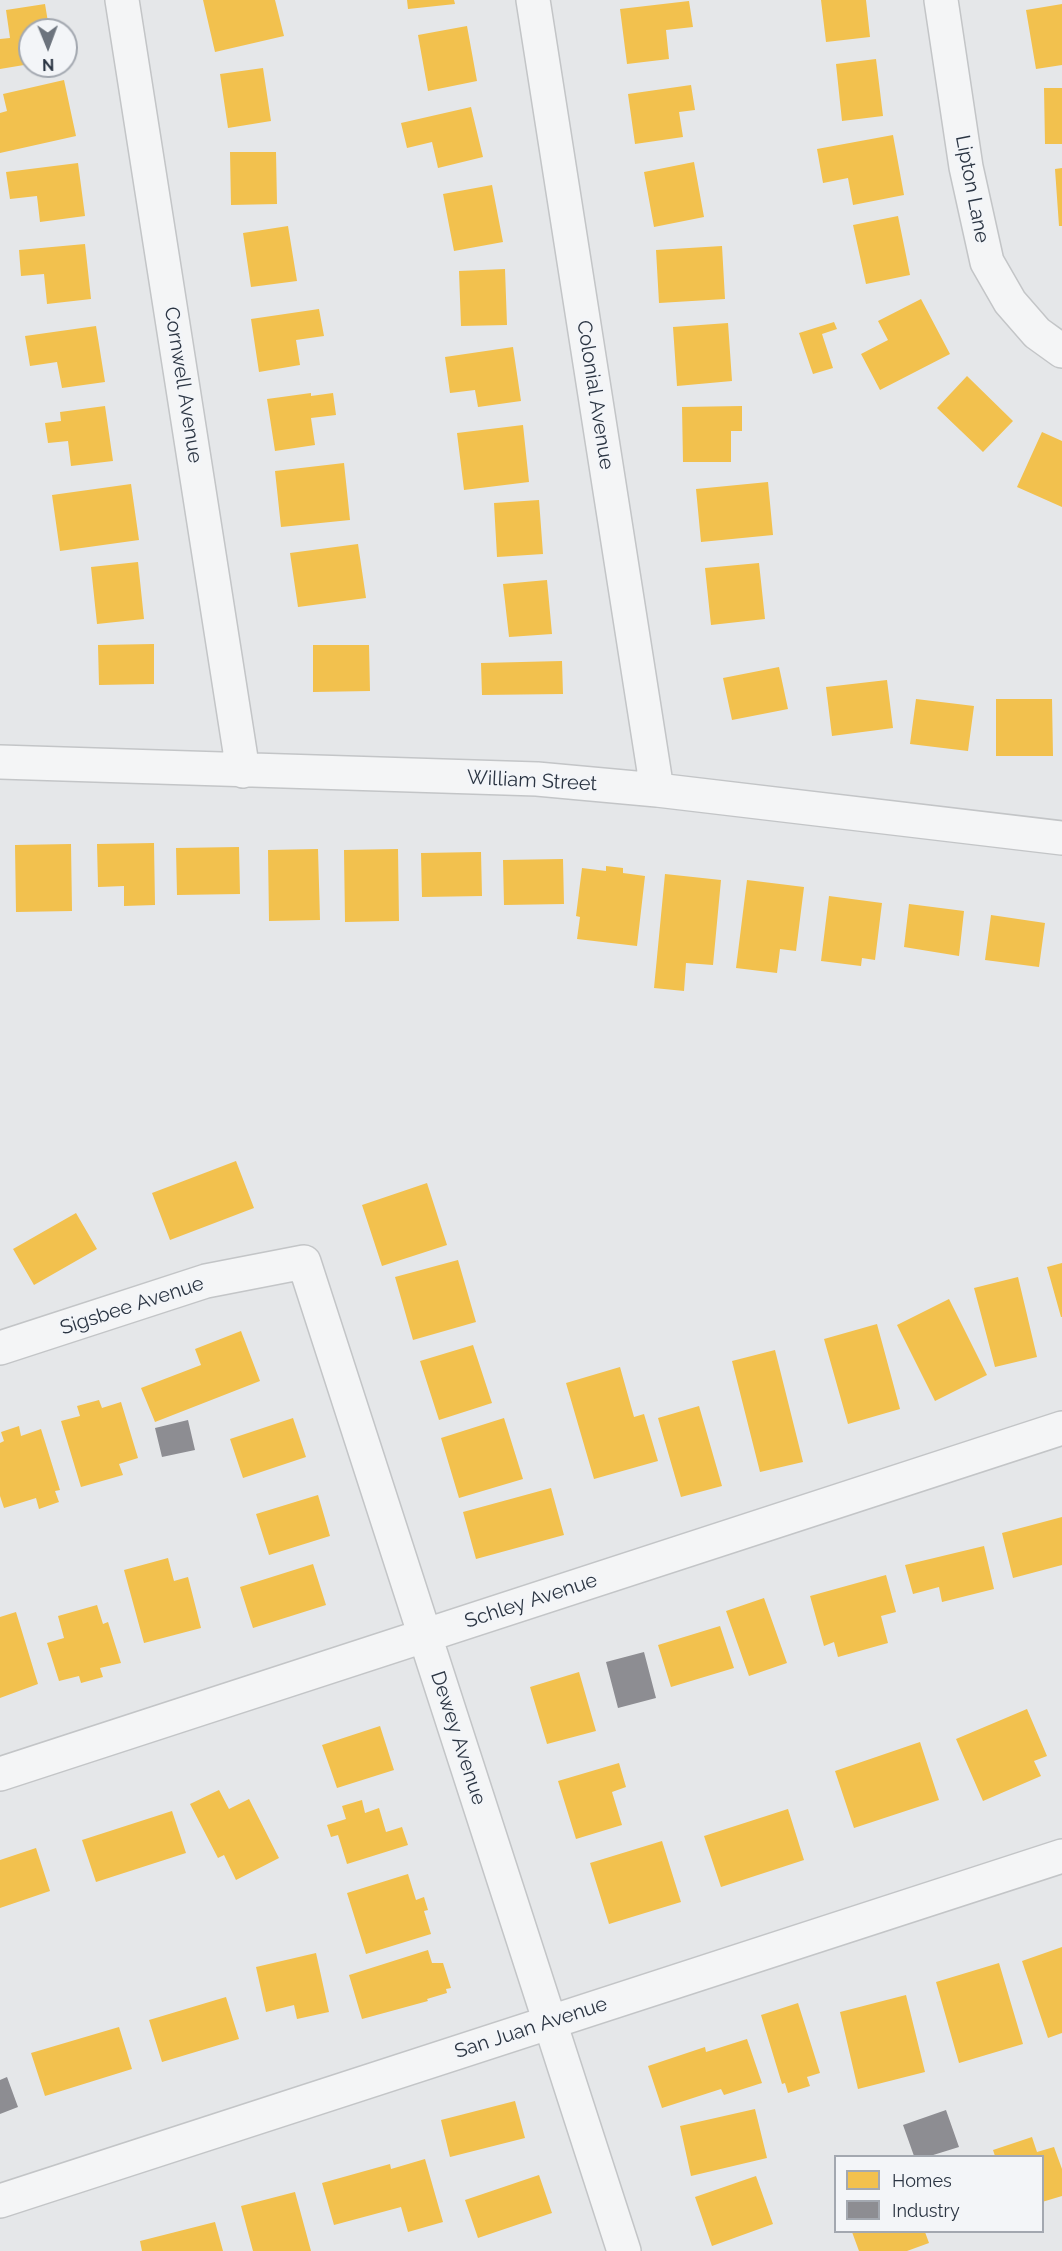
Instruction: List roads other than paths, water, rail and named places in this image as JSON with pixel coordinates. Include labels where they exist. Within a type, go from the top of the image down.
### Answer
[{"type":"street","name":"Cornwell Avenue","points":[[122,0],[243,771]]},
{"type":"street","name":"Colonial Avenue","points":[[533,0],[657,790]]},
{"type":"street","name":"Lipton Lane","points":[[940,0],[966,167],[987,262],[1010,303],[1037,333],[1062,351]]},
{"type":"street","name":"William Street","points":[[0,762],[537,779],[657,790],[1062,838]]},
{"type":"street","name":"Dewey Avenue","points":[[265,1270],[304,1262],[624,2251]]},
{"type":"street","name":"Sigsbee Avenue","points":[[0,1348],[206,1281],[265,1270]]},
{"type":"street","name":"Schley Avenue","points":[[0,1774],[1062,1428]]},
{"type":"street","name":"San Juan Avenue","points":[[0,2201],[1062,1856]]}]
